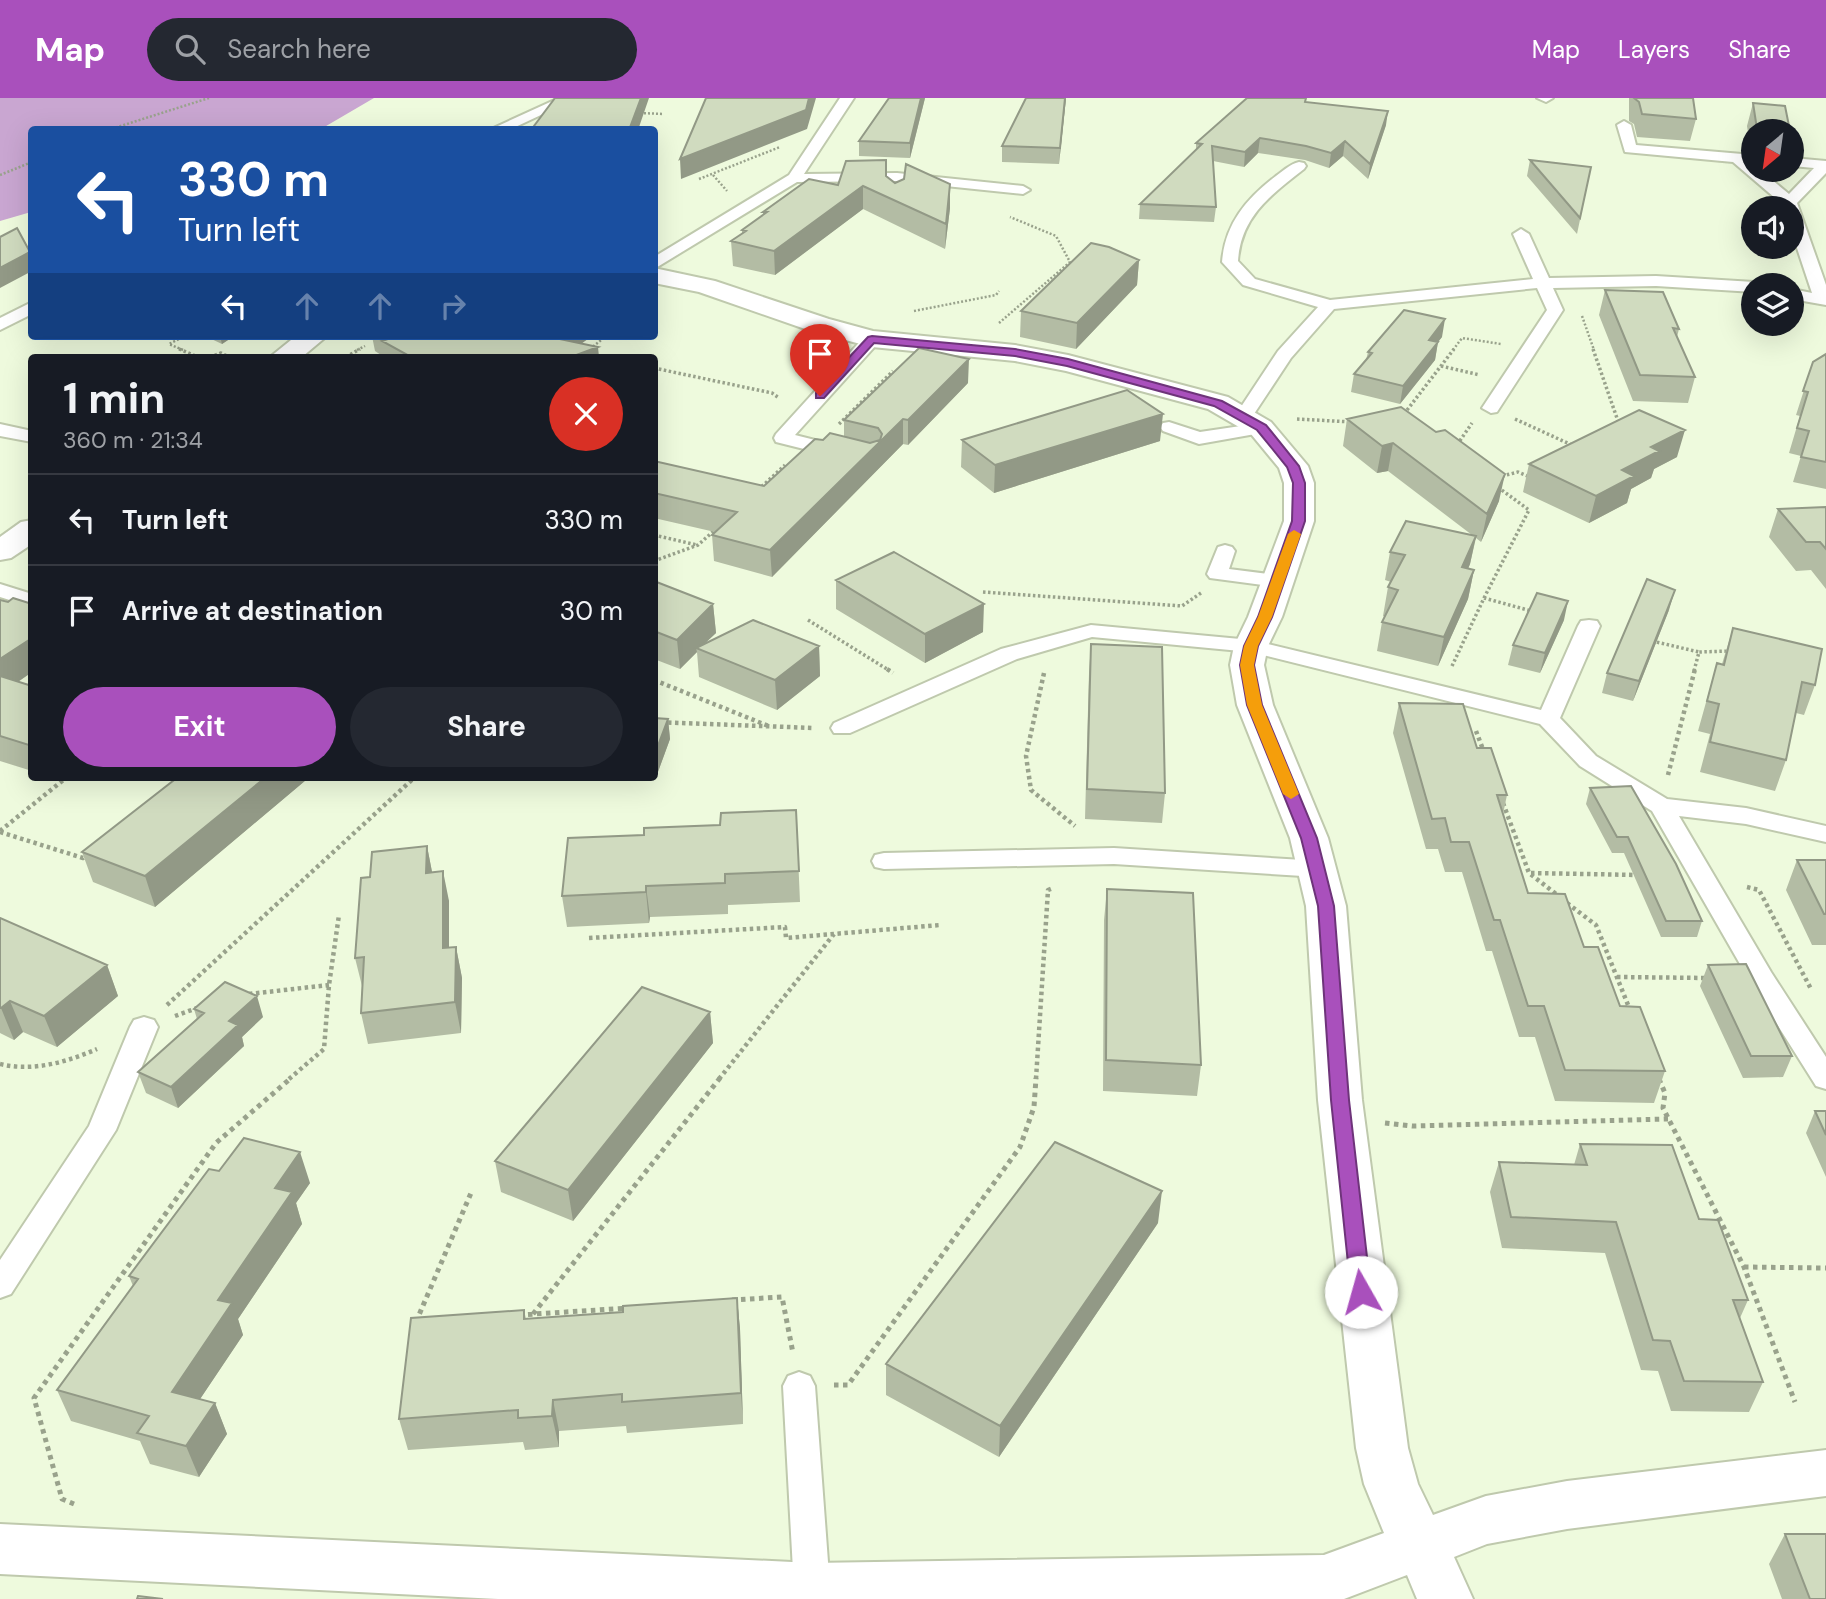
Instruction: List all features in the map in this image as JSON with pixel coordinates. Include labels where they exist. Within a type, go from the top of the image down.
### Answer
[{"type":"street","points":[[658,276],[706,286],[820,325],[872,339],[1015,353],[1068,363],[1218,403],[1253,422],[1293,466],[1299,483],[1298,521],[1265,617],[1251,646],[1247,665],[1255,705],[1309,838],[1319,869],[1326,906],[1342,1119],[1382,1448],[1403,1516],[1421,1544],[1445,1599]]},
{"type":"street","points":[[288,354],[308,340]]},
{"type":"street","points":[[0,551],[28,532]]},
{"type":"street","points":[[0,1549],[746,1592],[1324,1581],[1486,1520],[1567,1505],[1826,1473]]},
{"type":"lane","points":[[505,126],[570,98]]},
{"type":"lane","points":[[658,262],[794,178],[847,98]]},
{"type":"lane","points":[[1624,125],[1630,149],[1741,158]]},
{"type":"lane","points":[[1737,158],[1779,196]]},
{"type":"lane","points":[[1804,163],[1826,165]]},
{"type":"lane","points":[[1800,196],[1826,165]]},
{"type":"lane","points":[[1299,166],[1254,201],[1229,242],[1230,262],[1249,282],[1329,305],[1444,291],[1542,283],[1656,281],[1741,286]]},
{"type":"lane","points":[[794,178],[1023,190]]},
{"type":"lane","points":[[1491,408],[1555,310],[1521,234]]},
{"type":"lane","points":[[1804,244],[1824,300]]},
{"type":"lane","points":[[1804,296],[1824,300]]},
{"type":"lane","points":[[1169,427],[1199,438],[1253,422],[1284,355],[1329,305]]},
{"type":"lane","points":[[0,326],[28,309]]},
{"type":"lane","points":[[860,457],[783,438],[872,339]]},
{"type":"lane","points":[[0,430],[28,436]]},
{"type":"lane","points":[[1226,551],[1217,574],[1277,582]]},
{"type":"lane","points":[[0,590],[28,600]]},
{"type":"lane","points":[[1548,719],[1589,626]]},
{"type":"lane","points":[[842,728],[1009,654],[1091,631],[1251,646],[1548,719],[1588,761],[1661,806],[1746,816],[1826,834]]},
{"type":"lane","points":[[1661,806],[1761,978],[1826,1079]]},
{"type":"lane","points":[[884,860],[1087,856],[1319,869]]},
{"type":"lane","points":[[0,1285],[102,1130],[144,1027]]},
{"type":"lane","points":[[799,1386],[812,1589]]},
{"type":"path","points":[[121,126],[209,98]]},
{"type":"path","points":[[699,178],[787,144],[815,146]]},
{"type":"path","points":[[0,175],[28,164]]},
{"type":"path","points":[[969,348],[1070,262],[1056,236],[1006,215]]},
{"type":"path","points":[[906,313],[996,295],[999,291]]},
{"type":"path","points":[[1555,310],[1581,315],[1621,428]]},
{"type":"path","points":[[1402,417],[1462,338],[1529,350]]},
{"type":"path","points":[[177,340],[169,344],[191,354]]},
{"type":"path","points":[[588,354],[584,353],[601,340]]},
{"type":"path","points":[[351,354],[365,346]]},
{"type":"path","points":[[1441,366],[1509,381]]},
{"type":"path","points":[[658,369],[772,393],[803,415]]},
{"type":"path","points":[[1451,453],[1482,407],[1491,408],[1579,449],[1575,451]]},
{"type":"path","points":[[1253,422],[1360,422]]},
{"type":"path","points":[[1497,477],[1518,472],[1538,481]]},
{"type":"path","points":[[1484,598],[1529,510],[1497,488]]},
{"type":"path","points":[[658,536],[698,545]]},
{"type":"path","points":[[983,592],[1182,606],[1200,594],[1217,574]]},
{"type":"path","points":[[808,620],[923,692]]},
{"type":"path","points":[[726,1301],[782,1297],[799,1386],[848,1385],[1020,1147],[1034,1107],[1048,890],[1088,875],[1086,839],[1031,790],[1026,756],[1051,642]]},
{"type":"path","points":[[1661,806],[1699,652],[1740,651]]},
{"type":"path","points":[[658,682],[775,728]]},
{"type":"path","points":[[1486,756],[1476,730],[1487,704]]},
{"type":"path","points":[[658,722],[775,728],[842,728]]},
{"type":"path","points":[[0,831],[62,781]]},
{"type":"path","points":[[0,1063],[13,1069],[78,1058],[144,1027],[411,781]]},
{"type":"path","points":[[1500,795],[1529,873],[1596,925],[1633,1016]]},
{"type":"path","points":[[0,831],[83,858],[93,850]]},
{"type":"path","points":[[1529,873],[1703,877]]},
{"type":"path","points":[[82,1507],[62,1499],[34,1398],[216,1143],[324,1049],[329,985],[340,915]]},
{"type":"path","points":[[589,938],[785,927],[786,938],[940,925]]},
{"type":"path","points":[[533,1314],[834,934]]},
{"type":"path","points":[[1617,977],[1761,978]]},
{"type":"path","points":[[238,995],[329,985]]},
{"type":"path","points":[[182,1014],[203,1005]]},
{"type":"path","points":[[1654,1067],[1665,1093],[1663,1108],[1744,1267],[1795,1402]]},
{"type":"path","points":[[1342,1119],[1412,1126],[1668,1119]]},
{"type":"path","points":[[429,1321],[416,1322],[471,1193]]},
{"type":"path","points":[[1744,1267],[1826,1268]]},
{"type":"path","points":[[507,1316],[643,1307]]},
{"type":"shaded area","points":[[0,98],[374,98],[326,126],[28,126],[28,213],[0,221]]},
{"type":"building","points":[[555,98],[641,98],[630,126],[534,126]]},
{"type":"building","points":[[706,98],[809,98],[806,110],[680,159]]},
{"type":"building","points":[[889,98],[921,98],[910,143],[859,141]]},
{"type":"building","points":[[1026,98],[1065,98],[1060,148],[1002,146]]},
{"type":"building","points":[[1247,98],[1306,98],[1305,102],[1388,111],[1370,164],[1345,141],[1331,153],[1260,138],[1245,152],[1212,146],[1216,207],[1140,204],[1202,144],[1196,143]]},
{"type":"building","points":[[1634,98],[1693,98],[1696,119],[1642,114],[1639,102]]},
{"type":"building","points":[[1753,103],[1785,106],[1788,119],[1755,119]]},
{"type":"building","points":[[886,160],[886,176],[895,183],[904,179],[906,164],[950,184],[946,224],[863,186],[774,251],[731,241],[767,212],[763,212],[809,179],[838,185],[846,161]]},
{"type":"building","points":[[1530,160],[1591,167],[1580,218]]},
{"type":"building","points":[[17,228],[28,253],[0,268],[0,237]]},
{"type":"building","points":[[1091,243],[1109,247],[1139,260],[1077,323],[1021,311]]},
{"type":"building","points":[[1605,290],[1663,292],[1679,329],[1673,328],[1695,377],[1640,375]]},
{"type":"building","points":[[1404,310],[1445,319],[1429,340],[1438,342],[1403,386],[1354,374],[1372,353],[1368,352]]},
{"type":"building","points":[[565,340],[598,347],[579,354],[406,354],[382,341]]},
{"type":"building","points":[[919,348],[969,359],[908,420],[903,419],[770,550],[712,535],[737,512],[658,494],[658,462],[764,486],[815,439],[823,440],[830,433],[870,443],[880,440],[882,434],[878,428],[844,420]]},
{"type":"building","points":[[1826,354],[1826,462],[1801,457],[1809,431],[1797,428],[1808,392],[1803,391],[1813,362]]},
{"type":"building","points":[[1127,390],[1163,414],[995,465],[962,440]]},
{"type":"building","points":[[1401,407],[1436,432],[1445,430],[1505,474],[1487,514],[1393,443],[1382,446],[1347,419]]},
{"type":"building","points":[[1639,410],[1685,430],[1651,447],[1659,451],[1622,470],[1634,476],[1596,496],[1529,464]]},
{"type":"building","points":[[1826,507],[1826,549],[1820,542],[1806,542],[1778,509]]},
{"type":"building","points":[[1406,521],[1476,536],[1462,567],[1474,570],[1444,637],[1382,622],[1398,590],[1388,587],[1405,555],[1390,552]]},
{"type":"building","points":[[894,552],[984,604],[925,634],[836,580]]},
{"type":"building","points":[[1647,579],[1675,590],[1639,681],[1607,673]]},
{"type":"building","points":[[658,583],[713,604],[677,640],[658,633]]},
{"type":"building","points":[[1537,593],[1568,601],[1545,653],[1513,645]]},
{"type":"building","points":[[13,598],[28,603],[28,641],[0,659],[0,600],[8,602]]},
{"type":"building","points":[[753,620],[819,646],[775,680],[696,648]]},
{"type":"building","points":[[1733,628],[1822,649],[1815,685],[1802,682],[1786,760],[1710,742],[1719,704],[1707,701],[1717,663],[1724,665]]},
{"type":"building","points":[[1091,644],[1162,647],[1165,793],[1087,789]]},
{"type":"building","points":[[0,676],[28,685],[28,745],[0,736]]},
{"type":"building","points":[[1399,703],[1463,704],[1477,748],[1491,748],[1507,795],[1497,795],[1528,893],[1565,894],[1584,947],[1598,947],[1620,1006],[1640,1007],[1665,1071],[1565,1070],[1544,1006],[1528,1006],[1500,920],[1494,920],[1469,842],[1451,842],[1445,818],[1432,819]]},
{"type":"building","points":[[658,718],[668,719],[658,745]]},
{"type":"building","points":[[173,781],[261,781],[145,876],[82,852]]},
{"type":"building","points":[[1631,786],[1676,864],[1702,921],[1666,921],[1628,837],[1617,837],[1590,788]]},
{"type":"building","points":[[796,810],[799,871],[725,874],[725,883],[646,886],[646,892],[562,896],[568,838],[644,835],[644,828],[720,825],[721,813]]},
{"type":"building","points":[[427,846],[426,873],[443,871],[443,948],[456,947],[455,1002],[361,1013],[364,957],[355,958],[361,878],[370,877],[372,852]]},
{"type":"building","points":[[1797,860],[1826,860],[1826,914],[1824,914]]},
{"type":"building","points":[[1107,889],[1193,893],[1201,1065],[1106,1060]]},
{"type":"building","points":[[0,918],[107,965],[44,1016],[10,1001],[0,1008]]},
{"type":"building","points":[[1746,964],[1792,1056],[1751,1056],[1708,965]]},
{"type":"building","points":[[225,982],[257,996],[229,1021],[238,1025],[171,1087],[138,1072],[204,1013],[194,1009]]},
{"type":"building","points":[[642,987],[710,1012],[568,1190],[495,1161]]},
{"type":"building","points":[[1815,1111],[1826,1111],[1826,1135]]},
{"type":"building","points":[[244,1138],[300,1152],[275,1188],[292,1192],[218,1300],[232,1303],[172,1392],[215,1403],[186,1446],[137,1433],[149,1416],[57,1390],[138,1279],[129,1276],[209,1169],[219,1171]]},
{"type":"building","points":[[1055,1142],[1162,1191],[1000,1426],[886,1364]]},
{"type":"building","points":[[1580,1144],[1672,1145],[1699,1219],[1718,1220],[1748,1300],[1733,1300],[1763,1382],[1684,1381],[1670,1341],[1653,1340],[1616,1222],[1511,1217],[1499,1162],[1587,1165]]},
{"type":"building","points":[[737,1298],[741,1393],[622,1402],[622,1394],[553,1400],[552,1416],[518,1418],[518,1410],[399,1419],[411,1318],[524,1310],[524,1319],[623,1312],[623,1306]]},
{"type":"building","points":[[1785,1534],[1826,1534],[1826,1599],[1810,1599]]},
{"type":"building","points":[[138,1596],[163,1599],[137,1599]]},
{"type":"slow traffic","points":[[1291,794],[1255,705],[1247,665],[1251,646],[1265,617],[1294,534]]},
{"type":"route","points":[[820,396],[872,339],[1015,353],[1068,363],[1218,403],[1236,411],[1261,428],[1293,466],[1299,483],[1298,521],[1265,617],[1251,646],[1247,665],[1255,705],[1309,838],[1319,869],[1326,906],[1340,1100],[1361,1292]]}]
